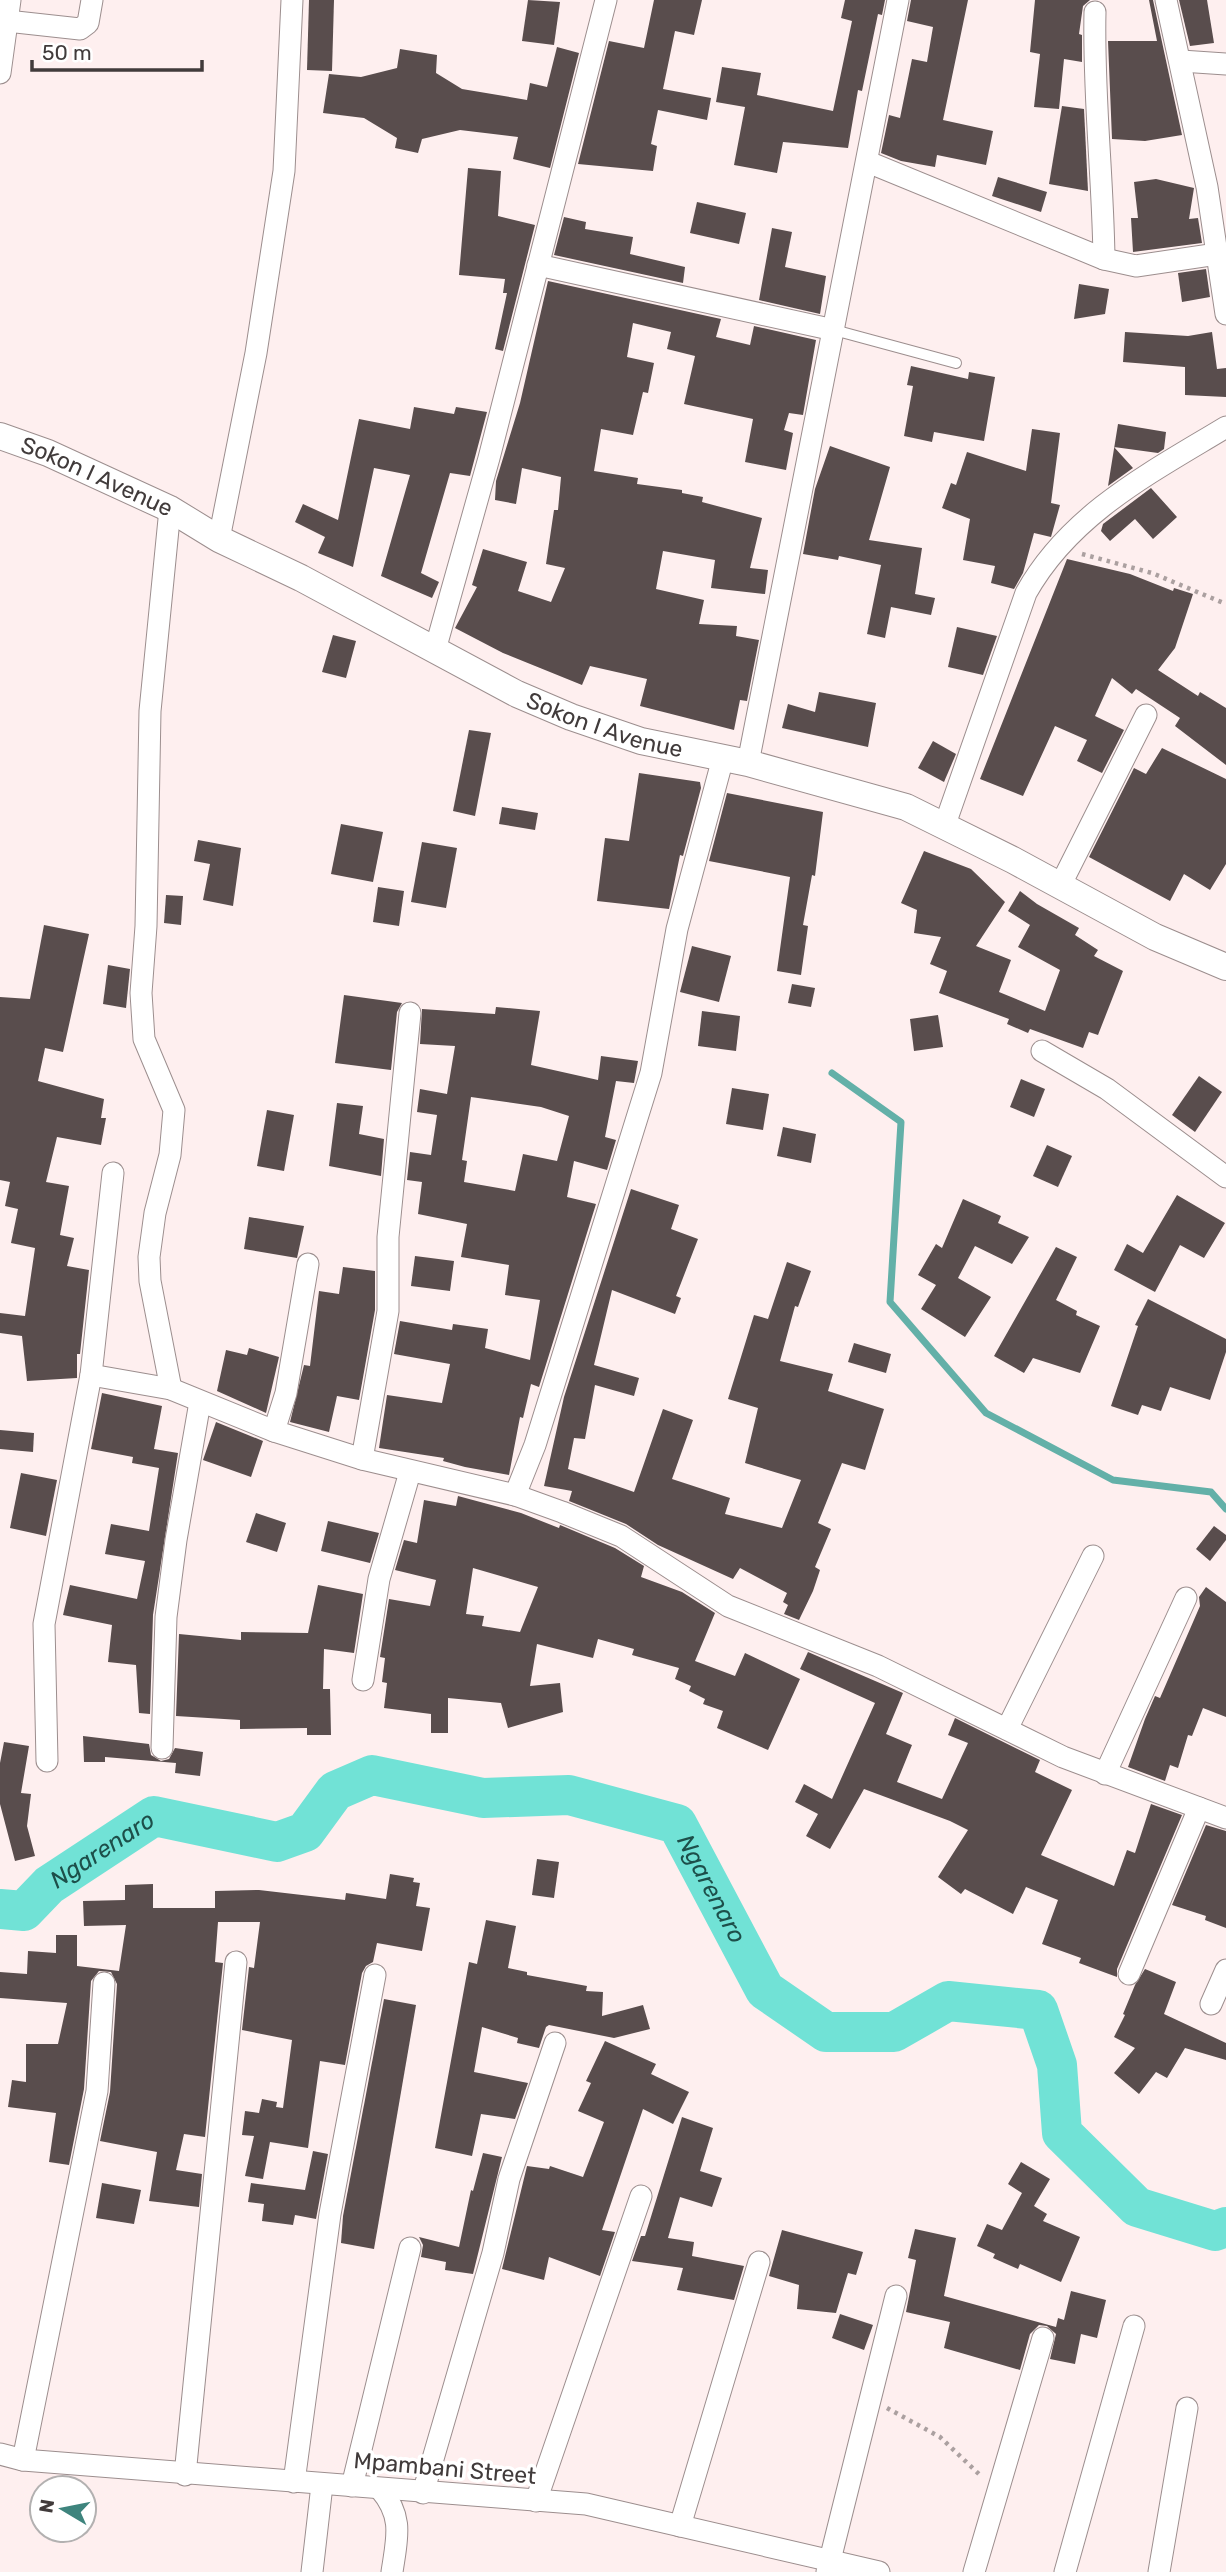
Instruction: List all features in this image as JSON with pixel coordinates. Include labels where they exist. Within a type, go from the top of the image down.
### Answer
[{"type":"street","points":[[0,73],[9,10],[80,29],[88,23],[92,0]]},
{"type":"street","points":[[219,538],[256,353],[284,172],[292,0]]},
{"type":"street","points":[[435,650],[606,0]]},
{"type":"street","points":[[515,1495],[535,1445],[651,1073],[677,929],[735,761],[834,330],[898,0]]},
{"type":"street","points":[[1166,0],[1207,187],[1226,314]]},
{"type":"street","points":[[1095,12],[1093,80],[1103,194],[1104,259]]},
{"type":"street","points":[[1181,61],[1226,64]]},
{"type":"street","points":[[867,162],[1104,259],[1136,266],[1217,254]]},
{"type":"street","points":[[538,265],[834,330]]},
{"type":"street","points":[[944,827],[1026,593],[1056,545],[1107,502],[1226,427]]},
{"type":"street","name":"Sokon I Avenue","points":[[0,436],[48,453],[170,509],[219,538],[517,694],[571,717],[640,741],[735,761],[906,807],[1155,937],[1226,967]]},
{"type":"street","points":[[170,509],[150,711],[146,926],[141,993],[144,1038],[174,1111],[170,1155],[155,1213],[149,1257],[150,1281],[171,1389]]},
{"type":"street","points":[[1060,886],[1146,715]]},
{"type":"street","points":[[362,1459],[388,1311],[388,1237],[410,1013]]},
{"type":"street","points":[[1042,1051],[1107,1089],[1226,1177]]},
{"type":"street","points":[[47,1761],[44,1624],[90,1375],[113,1173]]},
{"type":"street","points":[[274,1431],[286,1393],[308,1264]]},
{"type":"street","points":[[90,1375],[171,1389],[274,1431],[410,1472],[515,1495],[621,1536],[728,1606],[878,1666],[1105,1774],[1226,1818]]},
{"type":"street","points":[[162,1748],[166,1617],[176,1540],[200,1402]]},
{"type":"street","points":[[363,1680],[379,1579],[410,1472]]},
{"type":"street","points":[[1007,1729],[1093,1556]]},
{"type":"street","points":[[1105,1774],[1186,1598]]},
{"type":"street","points":[[1129,1974],[1199,1808]]},
{"type":"street","points":[[185,2475],[236,1962]]},
{"type":"street","points":[[1211,2004],[1226,1970]]},
{"type":"street","points":[[294,2482],[330,2214],[375,1975]]},
{"type":"street","points":[[23,2460],[97,2091],[104,1983]]},
{"type":"street","points":[[422,2493],[493,2253],[509,2179],[555,2043]]},
{"type":"street","points":[[536,2501],[640,2196]]},
{"type":"street","points":[[352,2486],[410,2248]]},
{"type":"street","points":[[680,2526],[759,2262]]},
{"type":"street","points":[[829,2566],[896,2296]]},
{"type":"street","points":[[1065,2572],[1134,2326]]},
{"type":"street","points":[[974,2572],[1043,2338]]},
{"type":"street","points":[[1159,2572],[1187,2408]]},
{"type":"street","name":"Mpambani Street","points":[[0,2454],[23,2460],[185,2475],[586,2504],[829,2566],[879,2572]]},
{"type":"street","points":[[312,2572],[322,2485]]},
{"type":"street","points":[[380,2489],[393,2503],[399,2529],[392,2572]]},
{"type":"lane","points":[[834,330],[956,363]]},
{"type":"path","points":[[1056,545],[1152,573],[1226,604]]},
{"type":"path","points":[[870,2400],[912,2419],[940,2437],[997,2491]]},
{"type":"building","points":[[309,0],[334,0],[332,71],[307,70]]},
{"type":"building","points":[[528,0],[560,2],[554,45],[522,41]]},
{"type":"building","points":[[654,0],[702,0],[694,35],[675,31],[663,89],[711,98],[707,120],[658,110],[651,144],[657,146],[653,171],[578,164],[609,41],[644,48]]},
{"type":"building","points":[[845,0],[885,0],[882,15],[878,14],[862,91],[858,90],[848,148],[783,142],[777,173],[734,165],[745,107],[716,102],[722,67],[761,73],[757,95],[833,111],[852,21],[841,18]]},
{"type":"building","points":[[911,0],[968,0],[943,120],[993,131],[986,165],[937,155],[935,167],[901,161],[881,153],[889,115],[900,118],[912,59],[927,62],[933,27],[907,21]]},
{"type":"building","points":[[1035,0],[1090,0],[1083,6],[1079,34],[1082,35],[1082,62],[1064,59],[1059,109],[1034,107],[1040,54],[1030,52]]},
{"type":"building","points":[[1149,0],[1153,0],[1182,135],[1145,141],[1112,139],[1108,41],[1157,41]]},
{"type":"building","points":[[1179,0],[1207,0],[1214,43],[1190,46]]},
{"type":"building","points":[[557,47],[579,53],[550,168],[513,159],[518,137],[460,130],[422,139],[418,153],[395,148],[397,138],[364,118],[323,113],[329,74],[361,77],[397,68],[400,49],[437,55],[436,73],[462,89],[527,100],[530,83],[547,87]]},
{"type":"building","points":[[1062,106],[1084,109],[1088,191],[1049,184]]},
{"type":"building","points":[[468,168],[501,171],[498,216],[535,225],[503,351],[495,349],[507,293],[503,293],[505,279],[459,275]]},
{"type":"building","points":[[998,177],[1047,192],[1041,212],[992,196]]},
{"type":"building","points":[[1156,179],[1194,188],[1189,219],[1198,218],[1202,243],[1133,252],[1131,218],[1138,218],[1134,182]]},
{"type":"building","points":[[697,202],[746,213],[739,244],[690,233]]},
{"type":"building","points":[[564,217],[586,222],[585,229],[633,237],[630,254],[685,267],[683,283],[554,255]]},
{"type":"building","points":[[772,228],[792,232],[785,267],[826,276],[820,314],[759,300]]},
{"type":"building","points":[[1206,269],[1210,297],[1182,302],[1178,273]]},
{"type":"building","points":[[548,281],[721,319],[716,337],[750,345],[754,326],[816,340],[803,415],[789,413],[784,430],[793,433],[786,470],[745,462],[753,419],[684,404],[695,356],[667,349],[671,332],[633,323],[627,357],[654,363],[648,393],[643,392],[633,435],[601,429],[594,471],[638,478],[637,484],[682,490],[682,493],[703,497],[702,502],[762,518],[750,568],[768,570],[765,594],[711,588],[715,560],[663,551],[656,589],[704,600],[699,624],[737,626],[736,636],[759,640],[747,701],[740,700],[734,730],[640,706],[647,679],[590,666],[582,685],[503,653],[455,628],[477,587],[472,585],[483,549],[527,562],[518,591],[551,602],[565,568],[546,564],[554,510],[558,510],[561,477],[522,468],[516,504],[495,500],[496,481],[520,403]]},
{"type":"building","points":[[1079,284],[1109,289],[1105,314],[1074,319]]},
{"type":"building","points":[[1125,332],[1188,336],[1212,332],[1217,369],[1226,368],[1226,397],[1185,395],[1185,367],[1123,362]]},
{"type":"building","points":[[911,366],[968,379],[969,372],[995,377],[984,441],[934,432],[932,442],[904,436],[913,386],[907,385]]},
{"type":"building","points":[[414,407],[454,414],[456,407],[487,412],[470,476],[450,473],[421,573],[439,582],[432,598],[381,576],[410,475],[374,468],[353,567],[318,553],[325,537],[295,522],[303,504],[338,520],[359,419],[410,429]]},
{"type":"building","points":[[1118,424],[1166,432],[1164,449],[1158,453],[1114,447]]},
{"type":"building","points":[[1032,429],[1060,433],[1051,503],[1060,505],[1051,537],[1034,533],[1023,573],[1014,589],[991,583],[995,566],[963,560],[970,519],[942,508],[951,483],[956,485],[967,452],[1026,471]]},
{"type":"building","points":[[830,446],[890,467],[869,540],[922,548],[915,594],[935,598],[931,615],[891,607],[885,638],[867,634],[881,565],[839,556],[838,560],[803,554],[815,489]]},
{"type":"building","points":[[1114,447],[1133,468],[1108,486]]},
{"type":"building","points":[[1151,488],[1177,517],[1153,539],[1135,519],[1110,541],[1101,531],[1103,524]]},
{"type":"building","points":[[1067,559],[1130,574],[1173,591],[1174,588],[1193,594],[1175,648],[1158,670],[1198,696],[1200,692],[1226,708],[1226,765],[1175,726],[1180,718],[1136,689],[1132,694],[1112,678],[1095,716],[1124,730],[1102,773],[1077,761],[1087,740],[1055,726],[1023,796],[980,779]]},
{"type":"building","points":[[957,627],[997,636],[983,675],[948,667]]},
{"type":"building","points":[[333,635],[356,641],[346,678],[322,672]]},
{"type":"building","points":[[819,692],[876,703],[868,747],[782,728],[788,704],[815,712]]},
{"type":"building","points":[[469,730],[491,733],[475,816],[453,811]]},
{"type":"building","points":[[933,741],[956,754],[944,782],[918,768]]},
{"type":"building","points":[[1162,748],[1226,779],[1226,864],[1210,890],[1184,874],[1170,901],[1089,857],[1134,768],[1146,774]]},
{"type":"building","points":[[639,773],[700,782],[701,788],[683,856],[680,855],[669,909],[597,901],[605,838],[629,841]]},
{"type":"building","points":[[727,793],[823,812],[815,876],[812,875],[803,925],[808,926],[801,975],[777,971],[790,877],[709,861]]},
{"type":"building","points":[[502,807],[538,813],[535,830],[499,824]]},
{"type":"building","points":[[341,824],[383,832],[373,882],[331,874]]},
{"type":"building","points":[[198,840],[241,848],[233,906],[203,900],[210,864],[194,861]]},
{"type":"building","points":[[422,842],[457,848],[446,908],[411,902]]},
{"type":"building","points":[[924,851],[971,869],[1005,902],[976,946],[1011,960],[999,992],[1045,1011],[1060,970],[1018,947],[1030,925],[1008,911],[1020,891],[1079,928],[1075,935],[1098,950],[1094,956],[1123,971],[1098,1035],[1089,1032],[1083,1048],[1030,1029],[1028,1033],[1007,1024],[1009,1019],[939,993],[947,971],[930,964],[941,937],[914,933],[917,910],[901,903]]},
{"type":"building","points":[[378,887],[404,891],[399,926],[373,922]]},
{"type":"building","points":[[166,895],[183,896],[181,925],[164,923]]},
{"type":"building","points":[[44,925],[89,934],[63,1052],[45,1048],[38,1081],[104,1099],[101,1118],[106,1118],[101,1145],[57,1137],[46,1182],[69,1186],[60,1235],[74,1238],[67,1266],[89,1270],[80,1354],[77,1354],[77,1378],[27,1381],[22,1336],[0,1333],[0,1313],[25,1316],[35,1248],[11,1243],[18,1209],[5,1206],[10,1182],[0,1180],[0,997],[30,999]]},
{"type":"building","points":[[692,946],[731,956],[719,1002],[680,992]]},
{"type":"building","points":[[108,965],[130,969],[126,1008],[103,1004]]},
{"type":"building","points":[[792,984],[815,988],[811,1007],[788,1003]]},
{"type":"building","points":[[344,995],[402,1003],[397,1012],[391,1070],[335,1063]]},
{"type":"building","points":[[496,1007],[540,1011],[531,1065],[598,1080],[601,1056],[638,1061],[634,1083],[616,1081],[605,1137],[616,1140],[607,1170],[574,1161],[567,1197],[596,1204],[539,1387],[531,1384],[523,1418],[520,1417],[509,1475],[465,1467],[443,1461],[444,1458],[379,1448],[387,1395],[442,1403],[450,1364],[394,1354],[400,1321],[452,1330],[453,1324],[488,1329],[485,1348],[530,1360],[540,1300],[505,1295],[509,1265],[461,1257],[467,1224],[418,1214],[422,1182],[407,1180],[410,1152],[431,1155],[437,1115],[417,1112],[420,1089],[447,1094],[455,1046],[420,1044],[422,1009],[495,1014]],"holes":[[[471,1097],[541,1107],[569,1116],[557,1161],[523,1154],[515,1191],[464,1182],[467,1161],[462,1160]]]},
{"type":"building","points":[[702,1011],[740,1016],[736,1051],[698,1046]]},
{"type":"building","points":[[938,1015],[943,1047],[914,1051],[910,1019]]},
{"type":"building","points":[[1199,1076],[1222,1092],[1195,1132],[1172,1115]]},
{"type":"building","points":[[1021,1079],[1045,1089],[1034,1117],[1010,1107]]},
{"type":"building","points":[[732,1088],[769,1094],[763,1130],[726,1124]]},
{"type":"building","points":[[337,1103],[363,1106],[359,1134],[384,1139],[381,1176],[329,1166]]},
{"type":"building","points":[[267,1110],[294,1115],[284,1171],[257,1166]]},
{"type":"building","points":[[783,1127],[816,1134],[811,1163],[777,1156]]},
{"type":"building","points":[[1047,1145],[1072,1156],[1058,1187],[1033,1176]]},
{"type":"building","points":[[631,1189],[679,1205],[671,1229],[698,1239],[676,1296],[681,1298],[675,1314],[612,1290],[594,1365],[639,1378],[634,1396],[595,1385],[585,1439],[574,1438],[568,1469],[634,1492],[663,1409],[693,1420],[672,1479],[730,1498],[725,1514],[782,1528],[801,1480],[745,1463],[758,1408],[728,1399],[754,1315],[768,1319],[787,1262],[811,1271],[798,1307],[795,1306],[780,1361],[833,1374],[828,1391],[884,1409],[865,1470],[842,1463],[818,1523],[831,1529],[815,1567],[820,1570],[813,1591],[799,1620],[784,1614],[788,1605],[783,1602],[787,1593],[740,1568],[733,1579],[658,1545],[626,1524],[569,1501],[572,1491],[544,1486],[564,1397]]},
{"type":"building","points":[[1177,1195],[1225,1223],[1204,1258],[1180,1245],[1155,1292],[1114,1270],[1127,1244],[1143,1253]]},
{"type":"building","points":[[963,1199],[1001,1216],[998,1223],[1029,1237],[1012,1264],[975,1246],[958,1278],[991,1297],[965,1337],[921,1309],[936,1285],[918,1275],[936,1244],[942,1248]]},
{"type":"building","points":[[249,1217],[304,1226],[297,1258],[244,1249]]},
{"type":"building","points":[[1056,1247],[1077,1257],[1056,1300],[1077,1311],[1076,1315],[1100,1326],[1080,1373],[1033,1358],[1024,1373],[994,1356]]},
{"type":"building","points":[[415,1256],[454,1261],[450,1291],[411,1286]]},
{"type":"building","points":[[343,1267],[375,1271],[375,1310],[359,1400],[337,1396],[329,1432],[290,1422],[304,1365],[310,1366],[319,1291],[339,1294]]},
{"type":"building","points":[[1148,1299],[1226,1339],[1226,1352],[1210,1400],[1170,1387],[1161,1411],[1142,1405],[1138,1415],[1111,1406],[1138,1326],[1135,1325]]},
{"type":"building","points":[[854,1343],[891,1354],[886,1373],[848,1362]]},
{"type":"building","points":[[249,1348],[279,1357],[266,1413],[217,1391],[226,1350],[247,1355]]},
{"type":"building","points":[[102,1393],[162,1406],[154,1449],[178,1453],[153,1615],[150,1714],[139,1713],[136,1665],[108,1662],[112,1625],[63,1615],[70,1585],[137,1599],[145,1561],[105,1554],[111,1524],[149,1531],[159,1468],[132,1463],[133,1457],[91,1449]]},
{"type":"building","points":[[216,1422],[263,1441],[251,1477],[203,1460]]},
{"type":"building","points":[[0,1430],[34,1433],[33,1452],[0,1449]]},
{"type":"building","points":[[21,1473],[57,1480],[46,1536],[10,1528]]},
{"type":"building","points":[[458,1496],[521,1513],[559,1528],[560,1525],[615,1548],[644,1566],[641,1577],[682,1592],[715,1613],[695,1661],[735,1676],[745,1653],[800,1679],[768,1750],[717,1728],[723,1711],[703,1704],[705,1699],[689,1691],[691,1686],[675,1679],[679,1668],[632,1655],[634,1649],[598,1639],[593,1658],[537,1644],[530,1686],[560,1683],[563,1712],[508,1728],[501,1703],[448,1698],[448,1733],[431,1733],[431,1714],[384,1708],[387,1683],[382,1682],[385,1658],[380,1657],[389,1599],[430,1606],[436,1580],[395,1570],[404,1540],[417,1543],[424,1500],[456,1506]],"holes":[[[473,1568],[538,1587],[520,1632],[482,1626],[484,1616],[466,1614]]]},
{"type":"building","points":[[256,1513],[286,1523],[277,1552],[246,1542]]},
{"type":"building","points":[[328,1521],[379,1533],[370,1563],[321,1551]]},
{"type":"building","points":[[1214,1526],[1226,1535],[1226,1540],[1210,1561],[1196,1549]]},
{"type":"building","points":[[318,1585],[363,1594],[354,1653],[324,1649],[323,1689],[330,1689],[331,1735],[307,1735],[307,1728],[240,1729],[240,1720],[176,1716],[179,1634],[241,1640],[241,1632],[308,1633]]},
{"type":"building","points":[[1206,1587],[1226,1602],[1226,1717],[1203,1708],[1192,1736],[1188,1735],[1178,1768],[1170,1765],[1165,1781],[1128,1767],[1145,1719],[1155,1696],[1160,1698],[1200,1606],[1199,1597]]},
{"type":"building","points":[[808,1652],[903,1693],[886,1734],[912,1745],[897,1782],[942,1799],[968,1743],[948,1735],[955,1718],[1040,1760],[1035,1772],[1072,1790],[1041,1855],[1114,1886],[1127,1850],[1135,1853],[1151,1804],[1182,1815],[1117,1969],[1117,1977],[1079,1963],[1081,1958],[1042,1944],[1058,1900],[1026,1887],[1013,1914],[965,1889],[961,1894],[938,1877],[968,1830],[950,1821],[864,1789],[830,1849],[806,1836],[818,1814],[795,1802],[804,1784],[832,1799],[875,1703],[800,1669]]},
{"type":"building","points":[[83,1736],[149,1744],[151,1755],[161,1761],[169,1759],[175,1748],[203,1752],[200,1776],[175,1773],[176,1763],[105,1757],[105,1762],[84,1762]]},
{"type":"building","points":[[4,1742],[29,1746],[21,1793],[31,1794],[27,1826],[35,1856],[15,1861],[0,1804],[0,1763]]},
{"type":"building","points":[[1206,1825],[1226,1831],[1226,1928],[1205,1920],[1206,1916],[1172,1905]]},
{"type":"building","points":[[537,1859],[559,1862],[554,1898],[532,1895]]},
{"type":"building","points":[[390,1874],[414,1878],[413,1882],[420,1883],[416,1906],[430,1908],[422,1951],[377,1943],[373,1962],[366,1966],[362,1973],[345,2065],[320,2061],[308,2148],[270,2142],[263,2179],[245,2176],[254,2136],[242,2135],[245,2111],[259,2113],[262,2099],[277,2102],[276,2107],[283,2108],[292,2040],[242,2030],[249,1967],[254,1968],[260,1922],[218,1922],[215,1962],[223,1963],[205,2137],[184,2134],[176,2170],[202,2174],[199,2207],[149,2201],[157,2152],[100,2141],[110,2092],[117,1984],[111,1972],[99,1971],[91,1981],[84,2089],[69,2165],[49,2162],[56,2113],[8,2107],[12,2080],[26,2082],[26,2044],[58,2044],[67,2003],[0,1998],[0,1972],[27,1974],[28,1951],[56,1953],[56,1935],[77,1935],[77,1966],[119,1971],[126,1925],[84,1926],[83,1901],[125,1900],[125,1885],[153,1884],[153,1908],[215,1908],[215,1891],[259,1890],[345,1900],[346,1893],[386,1899]]},
{"type":"building","points":[[486,1920],[516,1926],[508,1968],[527,1972],[527,1975],[587,1986],[586,1991],[603,1992],[602,2016],[643,2005],[650,2029],[614,2038],[549,2025],[539,2048],[517,2043],[518,2038],[482,2027],[474,2072],[528,2083],[515,2119],[481,2114],[472,2156],[435,2148],[469,1962],[477,1964]]},
{"type":"building","points":[[1145,1969],[1176,1982],[1164,2014],[1226,2043],[1226,2060],[1185,2048],[1167,2078],[1156,2072],[1139,2094],[1114,2073],[1135,2048],[1114,2037],[1135,1985]]},
{"type":"building","points":[[384,1999],[416,2005],[374,2249],[341,2243],[343,2216]]},
{"type":"building","points":[[605,2041],[656,2064],[651,2074],[689,2092],[673,2124],[643,2109],[602,2230],[615,2232],[600,2276],[549,2257],[544,2280],[502,2269],[527,2166],[549,2169],[550,2166],[583,2177],[604,2122],[578,2111],[591,2083],[586,2081]]},
{"type":"building","points":[[682,2117],[713,2128],[700,2171],[722,2178],[712,2207],[680,2197],[668,2238],[694,2242],[692,2256],[744,2266],[734,2300],[677,2290],[683,2268],[632,2261],[641,2236],[645,2236]]},
{"type":"building","points":[[313,2151],[328,2154],[316,2219],[295,2215],[293,2225],[262,2221],[264,2204],[248,2202],[251,2183],[305,2190]]},
{"type":"building","points":[[483,2153],[502,2157],[473,2274],[445,2270],[446,2262],[421,2257],[423,2245],[419,2237],[459,2247],[471,2190],[473,2191]]},
{"type":"building","points":[[1021,2162],[1050,2179],[1034,2206],[1047,2214],[1043,2221],[1080,2237],[1061,2282],[1020,2264],[1018,2269],[993,2258],[995,2254],[977,2246],[987,2224],[1002,2230],[1022,2193],[1008,2184]]},
{"type":"building","points":[[102,2183],[141,2190],[134,2224],[96,2218]]},
{"type":"building","points":[[915,2229],[956,2238],[944,2296],[1056,2327],[1058,2318],[1064,2320],[1071,2291],[1106,2300],[1097,2338],[1081,2334],[1075,2364],[1050,2359],[1056,2334],[1047,2326],[1039,2325],[1030,2334],[1020,2370],[944,2348],[950,2322],[906,2312],[916,2260],[908,2258]]},
{"type":"building","points":[[782,2230],[863,2252],[856,2275],[848,2273],[836,2313],[797,2309],[799,2285],[769,2276]]},
{"type":"building","points":[[840,2314],[873,2325],[864,2350],[832,2338]]},
{"type":"waterway","points":[[832,1073],[901,1122],[890,1302],[986,1413],[1113,1480],[1211,1492],[1226,1509]]},
{"type":"waterway","name":"Ngarenaro","points":[[0,1909],[24,1911],[49,1885],[154,1816],[277,1842],[305,1832],[335,1791],[372,1775],[483,1798],[569,1795],[677,1824],[765,1990],[826,2032],[894,2032],[948,2001],[1038,2010],[1057,2065],[1062,2133],[1137,2207],[1215,2231],[1226,2227]]}]
